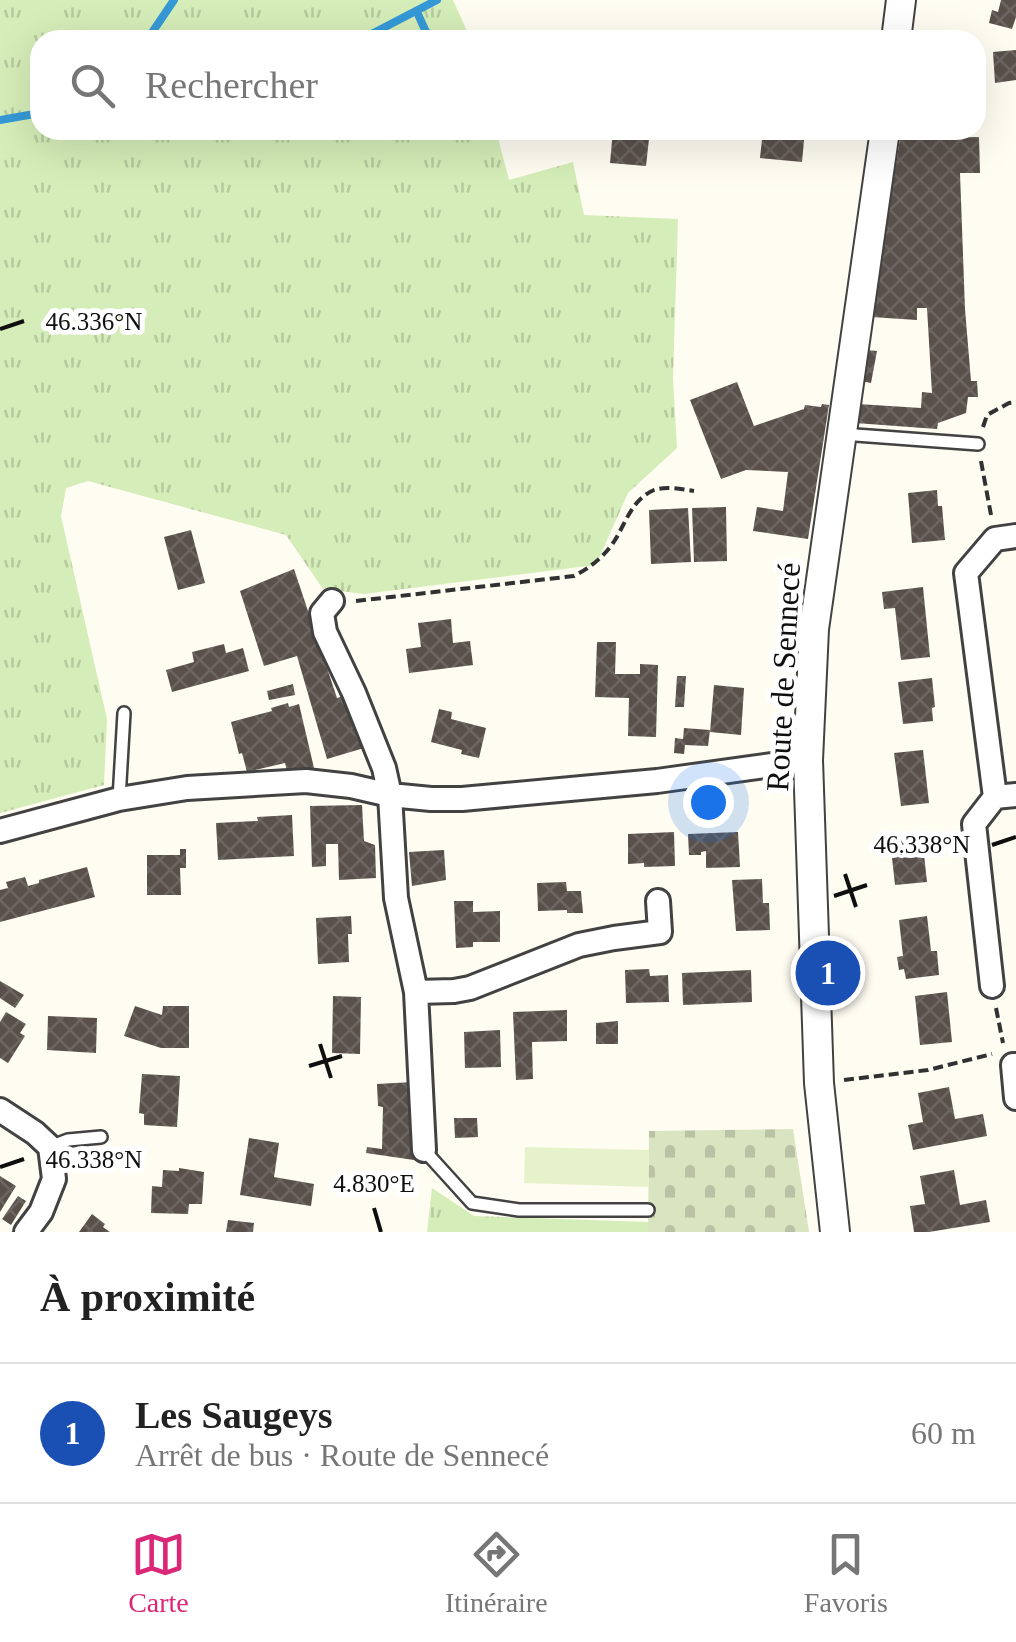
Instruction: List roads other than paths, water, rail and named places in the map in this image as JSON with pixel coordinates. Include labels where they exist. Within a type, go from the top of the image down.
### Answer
[{"type":"street","points":[[897,30],[901,0]]},
{"type":"street","name":"Route de Sennecé","points":[[834,1232],[819,1083],[808,760],[814,629],[884,140]]},
{"type":"street","points":[[992,986],[974,824],[1006,796],[966,573],[1006,538]]},
{"type":"street","points":[[332,601],[322,613],[325,632],[384,768],[390,796],[396,898],[416,992],[424,1150]]},
{"type":"street","points":[[0,831],[120,799],[187,788],[306,781],[430,800],[657,781],[808,760]]},
{"type":"street","points":[[416,992],[470,988],[579,945],[660,932],[658,901]]},
{"type":"street","points":[[1016,1064],[1016,1098]]},
{"type":"street","points":[[0,1110],[50,1146],[54,1179],[42,1212],[26,1232]]},
{"type":"lane","points":[[842,434],[978,444]]},
{"type":"lane","points":[[120,799],[124,713]]},
{"type":"lane","points":[[50,1146],[101,1136]]},
{"type":"lane","points":[[424,1150],[472,1202],[519,1210],[648,1210]]},
{"type":"waterway","points":[[154,30],[174,0]]},
{"type":"waterway","points":[[379,30],[437,0]]},
{"type":"waterway","points":[[417,12],[425,30]]},
{"type":"waterway","points":[[0,120],[30,115]]},
{"type":"place","name":"Les Saugeys","points":[[828,973]]}]
